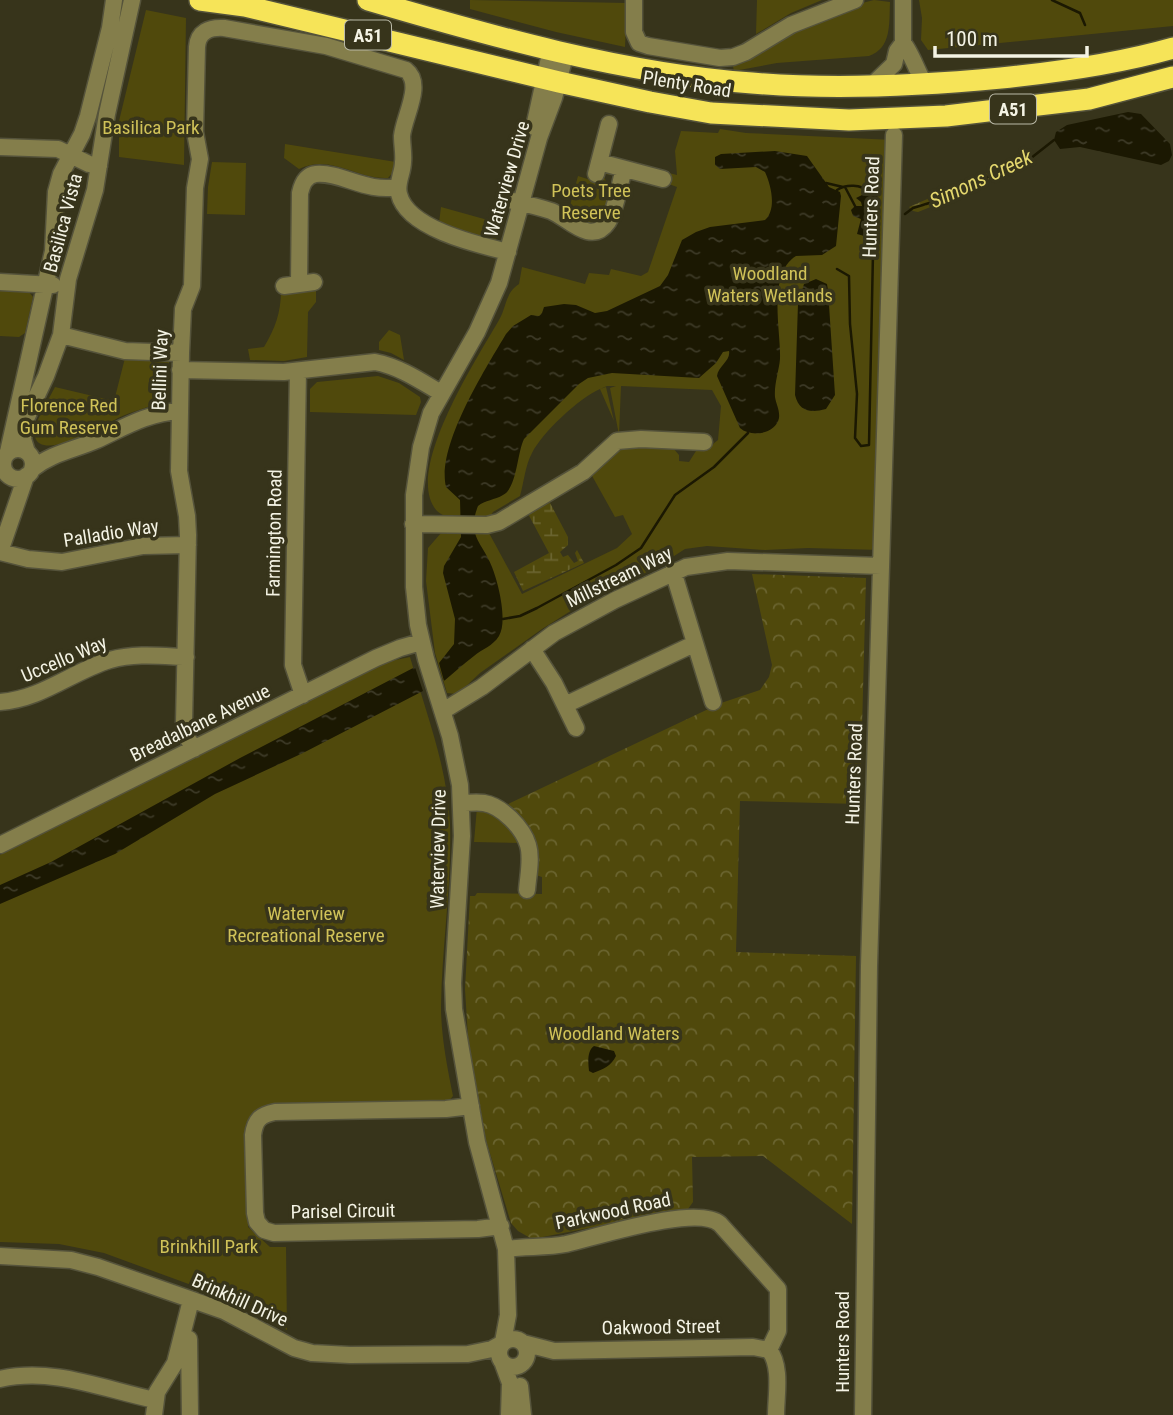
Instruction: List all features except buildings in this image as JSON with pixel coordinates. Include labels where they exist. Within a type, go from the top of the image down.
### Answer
[{"type":"highway","name":"Plenty Road","points":[[200,0],[245,6],[650,103],[711,113],[861,120],[946,116],[1052,105],[1099,97],[1173,76]]},
{"type":"highway","name":"Plenty Road","points":[[368,0],[558,51],[696,77],[750,83],[869,88],[925,85],[1099,65],[1173,48]]},
{"type":"street","name":"Basilica Vista","points":[[0,530],[11,495],[4,465],[53,251],[56,192],[61,174],[88,116],[110,28],[114,0]]},
{"type":"street","name":"Basilica Vista","points":[[27,452],[23,439],[26,419],[61,335],[71,267],[90,209],[131,0]]},
{"type":"street","points":[[634,0],[634,32],[639,43],[720,58],[738,56],[791,25],[855,0]]},
{"type":"street","points":[[869,88],[894,64],[897,51],[903,43],[903,0]]},
{"type":"street","name":"Bellini Way","points":[[197,748],[185,715],[188,545],[187,516],[179,471],[183,309],[192,286],[195,188],[200,159],[195,132],[199,37],[205,30],[224,29],[326,46],[391,64],[410,73],[414,86],[403,133],[404,163],[398,187]]},
{"type":"street","points":[[903,43],[925,85]]},
{"type":"street","name":"Waterview Drive","points":[[511,1342],[506,1249],[477,1142],[453,999],[462,836],[461,803],[457,762],[421,642],[414,587],[413,524],[415,482],[421,447],[440,393],[485,315],[499,283],[504,251],[539,138],[558,51]]},
{"type":"street","points":[[609,124],[597,168],[624,169],[663,179]]},
{"type":"street","name":"Hunters Road","points":[[863,1415],[869,966],[894,135]]},
{"type":"street","points":[[0,147],[46,147],[72,154],[89,164],[99,166]]},
{"type":"street","points":[[518,202],[554,212],[581,230],[599,229],[610,218],[624,169]]},
{"type":"street","points":[[299,284],[300,193],[308,177],[319,174],[376,188],[398,187],[399,197],[407,209],[442,232],[451,237],[504,251]]},
{"type":"street","points":[[0,282],[46,284],[67,289]]},
{"type":"street","points":[[61,335],[125,351],[181,353]]},
{"type":"street","points":[[180,370],[298,371],[375,362],[407,372],[440,393]]},
{"type":"street","name":"Farmington Road","points":[[298,371],[293,665],[303,695]]},
{"type":"street","points":[[57,453],[27,452],[18,448],[4,465],[17,479],[57,453],[98,439],[152,415],[180,411]]},
{"type":"street","points":[[413,524],[487,525],[499,522],[583,471],[617,441],[637,439],[704,442]]},
{"type":"street","points":[[0,552],[29,473],[32,460],[27,452]]},
{"type":"street","name":"Palladio Way","points":[[0,552],[28,559],[62,562],[143,546],[188,545]]},
{"type":"street","name":"Millstream Way","points":[[443,711],[586,615],[673,571],[697,564],[728,561],[881,566]]},
{"type":"street","points":[[673,571],[713,702]]},
{"type":"street","name":"Breadalbane Avenue","points":[[0,845],[376,658],[421,642]]},
{"type":"street","points":[[565,705],[694,643]]},
{"type":"street","points":[[532,649],[554,683],[576,728]]},
{"type":"street","name":"Uccello Way","points":[[0,702],[40,693],[95,666],[119,658],[140,655],[186,657]]},
{"type":"street","points":[[461,803],[485,803],[495,807],[517,826],[524,836],[529,852],[527,890]]},
{"type":"street","name":"Parisel Circuit","points":[[471,1106],[446,1109],[275,1112],[261,1116],[255,1123],[253,1135],[256,1217],[264,1230],[275,1233],[478,1229],[501,1226]]},
{"type":"street","name":"Parkwood Road","points":[[506,1249],[564,1244],[678,1218],[712,1218],[776,1286],[779,1294],[778,1331],[769,1350],[774,1356],[776,1369],[776,1415]]},
{"type":"street","name":"Brinkhill Drive","points":[[0,1256],[71,1260],[224,1311],[294,1348],[312,1353],[468,1354],[511,1342]]},
{"type":"street","points":[[190,1415],[181,1364],[195,1301]]},
{"type":"street","points":[[509,1415],[510,1383],[498,1356],[511,1342],[527,1350],[520,1393],[523,1415]]},
{"type":"street","name":"Oakwood Street","points":[[511,1342],[554,1351],[743,1347],[769,1350]]},
{"type":"street","name":"Oakwood Street","points":[[523,1363],[554,1351]]},
{"type":"street","name":"Brinkhill Drive","points":[[468,1354],[503,1363]]},
{"type":"street","points":[[503,1363],[515,1367],[523,1363]]},
{"type":"street","points":[[0,1379],[34,1374],[61,1376],[154,1408],[157,1392],[181,1364]]},
{"type":"green space","points":[[470,0],[627,3],[625,47],[470,9]]},
{"type":"green space","points":[[757,0],[822,0],[791,13],[756,34]]},
{"type":"green space","points":[[874,0],[890,2],[889,26],[882,47],[869,56],[777,63],[734,71],[732,62],[783,34],[837,11]]},
{"type":"green space","points":[[919,0],[1173,0],[1173,26],[928,50],[921,40]]},
{"type":"green space","name":"Basilica Park","points":[[146,10],[186,18],[184,165],[119,157],[119,121]]},
{"type":"green space","name":"Woodland Waters Wetlands","points":[[720,129],[746,133],[893,140],[881,550],[765,550],[707,546],[685,549],[657,567],[577,607],[480,673],[461,691],[456,694],[447,693],[435,653],[426,581],[428,548],[441,533],[489,533],[522,594],[617,548],[632,534],[623,515],[615,517],[591,474],[618,448],[628,445],[673,448],[679,455],[679,461],[689,462],[696,451],[708,448],[718,440],[721,406],[712,390],[621,386],[619,435],[610,388],[616,386],[607,386],[591,394],[552,426],[537,445],[528,463],[520,496],[493,512],[489,518],[454,518],[437,511],[429,493],[429,470],[436,444],[461,387],[499,320],[509,296],[519,284],[522,267],[585,284],[589,273],[609,275],[611,269],[641,276],[648,272],[677,187],[666,183],[669,173],[677,175],[675,151],[681,131],[718,133]]},
{"type":"green space","points":[[285,144],[396,162],[396,169],[388,178],[377,178],[333,165],[310,165],[299,169],[284,158]]},
{"type":"green space","points":[[212,162],[246,163],[245,215],[207,214]]},
{"type":"green space","points":[[1010,163],[1016,166],[970,191],[918,212],[909,207]]},
{"type":"green space","name":"Poets Tree Reserve","points":[[601,169],[611,175],[605,174],[604,177],[606,186],[614,189],[606,218],[591,228],[568,213],[578,176],[597,182]]},
{"type":"green space","points":[[441,207],[502,224],[501,233],[495,240],[488,241],[439,223]]},
{"type":"green space","points":[[0,286],[25,287],[33,297],[25,333],[19,337],[0,336]]},
{"type":"green space","points":[[316,287],[316,302],[308,312],[307,357],[284,361],[250,360],[248,349],[264,347],[271,334],[279,313],[281,291]]},
{"type":"green space","points":[[389,330],[400,335],[404,360],[379,350],[379,342]]},
{"type":"green space","name":"Florence Red Gum Reserve","points":[[125,358],[169,358],[169,396],[165,401],[124,416],[74,440],[49,446],[40,444],[35,437],[36,426],[55,387],[114,401]]},
{"type":"green space","points":[[378,376],[399,383],[420,397],[416,415],[310,412],[310,389],[317,382]]},
{"type":"green space","points":[[606,387],[614,421],[600,389]]},
{"type":"green space","points":[[549,501],[568,537],[568,545],[560,552],[563,557],[568,555],[574,563],[578,561],[575,553],[577,550],[584,563],[523,591],[514,572],[549,553],[526,510]]},
{"type":"green space","name":"Woodland Waters","points":[[752,574],[866,578],[860,804],[740,801],[736,952],[856,956],[852,1224],[763,1156],[692,1157],[693,1202],[688,1209],[532,1239],[518,1231],[511,1223],[486,1140],[468,1037],[465,989],[470,896],[477,893],[542,894],[542,877],[536,875],[537,844],[525,825],[504,806],[721,703],[760,690],[769,677],[772,665]]},
{"type":"green space","name":"Waterview Recreational Reserve","points":[[410,657],[435,739],[448,802],[450,869],[441,1006],[443,1040],[453,1096],[447,1103],[263,1106],[246,1123],[248,1227],[270,1247],[286,1247],[287,1330],[235,1301],[104,1253],[59,1244],[0,1242],[0,855],[386,662]]},
{"type":"green space","points":[[477,807],[498,815],[522,843],[474,842]]},
{"type":"water","points":[[1128,112],[1141,114],[1170,144],[1172,155],[1169,161],[1161,165],[1080,147],[1060,149],[1054,140],[1056,132],[1067,125]]},
{"type":"water","points":[[775,151],[807,156],[829,187],[840,192],[841,196],[836,246],[822,255],[796,256],[787,264],[781,276],[778,289],[780,359],[775,392],[779,415],[777,423],[762,433],[750,433],[740,428],[717,376],[728,358],[729,351],[723,352],[716,363],[699,378],[612,373],[588,378],[579,384],[524,439],[508,491],[478,506],[475,532],[497,582],[502,629],[494,642],[444,681],[439,663],[454,644],[455,619],[443,573],[444,566],[461,537],[460,500],[446,487],[448,451],[465,408],[506,334],[513,326],[531,315],[539,316],[544,307],[564,304],[576,305],[595,313],[607,311],[660,286],[668,275],[682,240],[710,227],[765,220],[772,203],[765,172],[756,167],[720,169],[715,165],[715,157],[721,154]]},
{"type":"water","points":[[878,187],[875,239],[857,234],[861,219],[853,216],[851,210],[855,206],[862,206],[856,198]]},
{"type":"water","points":[[816,279],[827,284],[828,290],[835,395],[826,409],[811,411],[799,405],[795,395],[798,303],[804,284]]},
{"type":"water","points":[[415,667],[423,691],[303,753],[215,794],[115,854],[0,904],[0,885],[51,862],[240,758]]},
{"type":"water","points":[[594,1046],[614,1051],[616,1056],[607,1067],[593,1073],[589,1071],[588,1060]]},
{"type":"waterway","points":[[1052,0],[1080,13],[1085,25]]},
{"type":"waterway","name":"Simons Creek","points":[[905,214],[913,208],[939,200],[1011,166],[1026,162],[1054,140]]},
{"type":"waterway","points":[[826,183],[843,187]]},
{"type":"waterway","points":[[837,190],[853,186],[862,187],[869,192]]},
{"type":"waterway","points":[[845,187],[855,206]]},
{"type":"waterway","points":[[837,269],[849,276],[850,324],[857,394],[855,438],[861,446],[869,445],[873,253]]},
{"type":"waterway","points":[[503,619],[520,616],[537,608],[616,565],[641,548],[675,495],[714,467],[748,433]]},
{"type":"park label","name":"Brinkhill Park","points":[[209,1246]]}]
